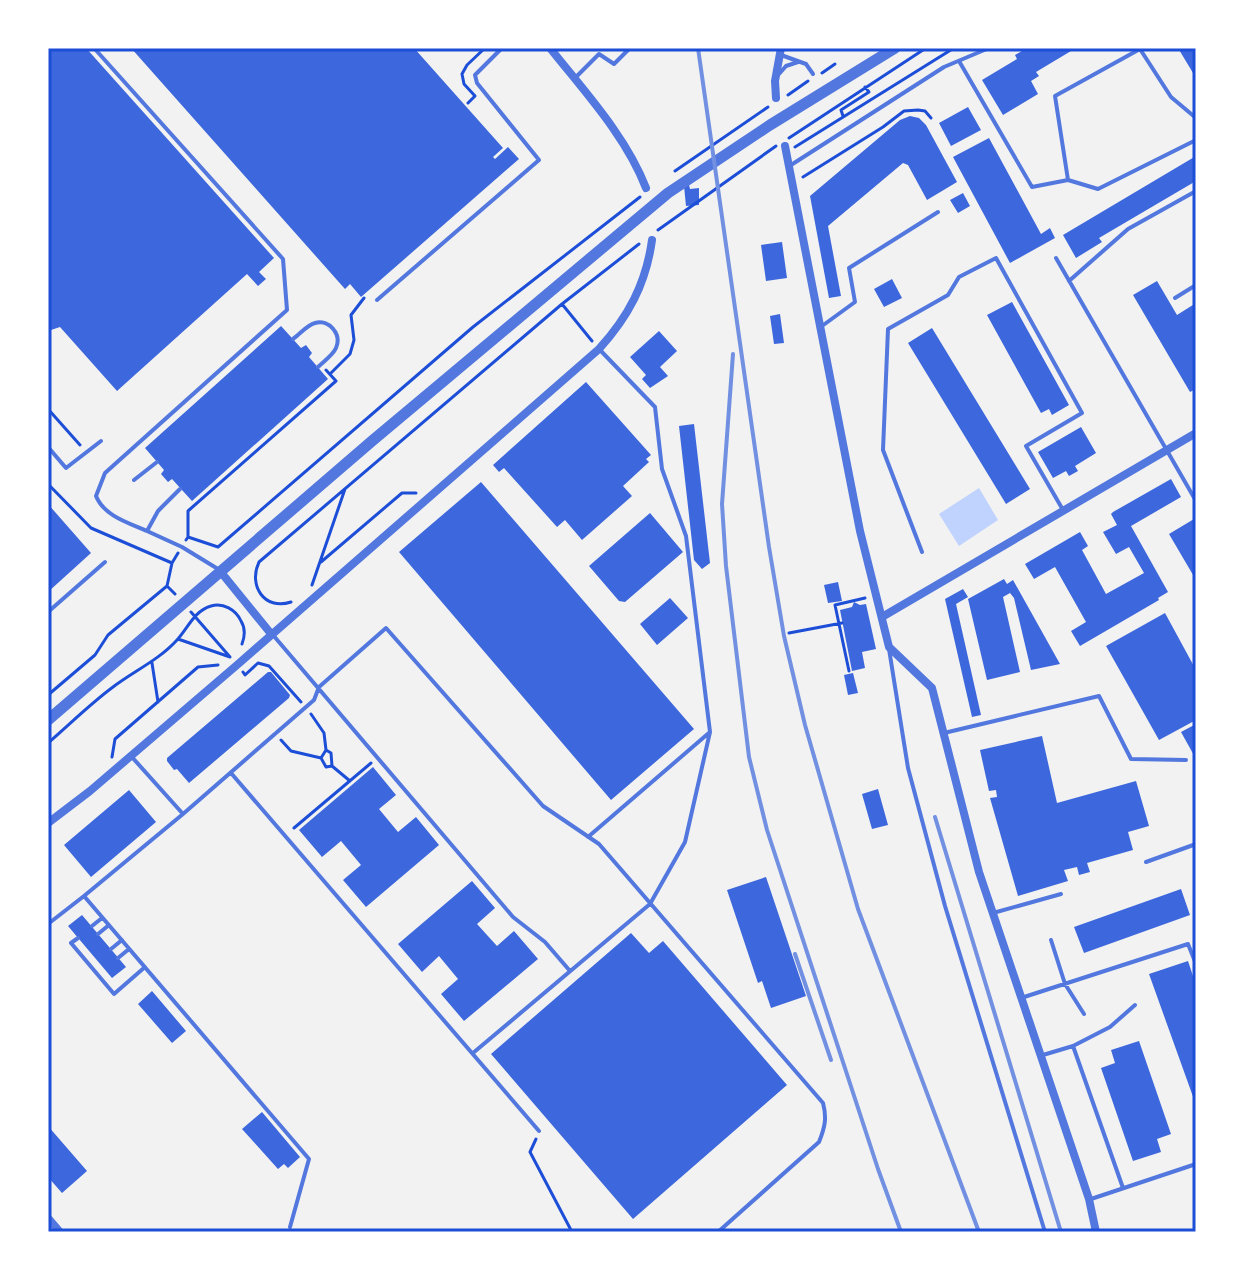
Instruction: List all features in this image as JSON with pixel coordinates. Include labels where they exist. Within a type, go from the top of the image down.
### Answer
[{"type":"street","points":[[550,48],[625,148],[646,188]]},
{"type":"street","points":[[48,720],[183,602],[668,193],[895,48]]},
{"type":"street","points":[[776,98],[775,81],[780,51]]},
{"type":"street","points":[[785,149],[860,531],[889,647],[932,688],[979,872],[1089,1199],[1096,1232]]},
{"type":"street","points":[[48,823],[272,635],[599,349],[617,329],[633,303],[644,278],[652,237]]},
{"type":"street","points":[[882,617],[1196,433]]},
{"type":"street","points":[[220,571],[272,635]]},
{"type":"street","points":[[48,1218],[60,1232]]},
{"type":"lane","points":[[94,48],[283,259],[287,310],[105,473],[96,496],[100,506],[111,514],[182,547],[220,571]]},
{"type":"lane","points":[[377,300],[539,160],[477,83],[475,75],[502,48]]},
{"type":"lane","points":[[574,79],[599,54],[614,64],[630,48]]},
{"type":"lane","points":[[789,167],[944,67],[989,48]]},
{"type":"lane","points":[[1068,180],[1055,96],[1140,49],[1171,97],[1196,118]]},
{"type":"lane","points":[[780,51],[811,68],[813,74]]},
{"type":"lane","points":[[959,61],[1032,187],[1068,180],[1098,189],[1196,140]]},
{"type":"lane","points":[[775,81],[786,66],[800,62]]},
{"type":"lane","points":[[1069,281],[1128,229],[1196,191]]},
{"type":"lane","points":[[820,327],[855,302],[849,268],[938,212]]},
{"type":"lane","points":[[922,552],[883,450],[888,329],[948,295],[959,277],[996,258],[1082,413],[1026,446],[1063,510]]},
{"type":"lane","points":[[1056,258],[1196,501]]},
{"type":"lane","points":[[1175,298],[1196,285]]},
{"type":"lane","points":[[293,339],[313,323],[322,323],[334,330],[337,346],[319,366]]},
{"type":"lane","points":[[473,1053],[650,904],[685,842],[710,732],[686,536],[662,469],[655,407],[599,349]]},
{"type":"lane","points":[[48,447],[66,468],[101,441]]},
{"type":"lane","points":[[134,480],[157,462]]},
{"type":"lane","points":[[147,531],[158,511],[180,489]]},
{"type":"lane","points":[[48,612],[105,562]]},
{"type":"lane","points":[[48,924],[306,708],[314,700],[319,687],[386,628],[543,806],[599,844],[823,1103],[825,1127],[819,1142],[718,1232]]},
{"type":"lane","points":[[272,635],[513,917],[545,942],[570,971]]},
{"type":"lane","points":[[889,647],[908,768],[945,906],[1045,1232]]},
{"type":"lane","points":[[944,733],[1099,696],[1131,759],[1186,760]]},
{"type":"lane","points":[[588,837],[710,732]]},
{"type":"lane","points":[[131,756],[183,814]]},
{"type":"lane","points":[[231,773],[539,1131]]},
{"type":"lane","points":[[1146,862],[1196,844]]},
{"type":"lane","points":[[993,913],[1061,894]]},
{"type":"lane","points":[[84,896],[309,1159],[290,1227]]},
{"type":"lane","points":[[92,926],[102,918]]},
{"type":"lane","points":[[98,934],[109,925]]},
{"type":"lane","points":[[78,938],[71,943],[114,994],[145,967]]},
{"type":"lane","points":[[111,949],[122,940]]},
{"type":"lane","points":[[1051,940],[1065,984],[1084,1014]]},
{"type":"lane","points":[[1021,998],[1188,944],[1196,964]]},
{"type":"lane","points":[[78,951],[85,946]]},
{"type":"lane","points":[[118,958],[129,949]]},
{"type":"lane","points":[[91,966],[97,960]]},
{"type":"lane","points":[[98,975],[105,970]]},
{"type":"lane","points":[[1041,1056],[1073,1046],[1110,1027],[1135,1005]]},
{"type":"lane","points":[[1073,1046],[1123,1188]]},
{"type":"lane","points":[[1089,1199],[1196,1164]]},
{"type":"path","points":[[652,237],[841,102],[926,48]]},
{"type":"path","points":[[785,149],[822,131],[954,48]]},
{"type":"path","points":[[843,116],[840,111],[869,92],[865,87]]},
{"type":"path","points":[[800,179],[904,111],[925,111],[931,118]]},
{"type":"path","points":[[820,122],[822,131]]},
{"type":"path","points":[[188,537],[218,547],[473,327],[583,240]]},
{"type":"path","points":[[293,601],[278,604],[265,599],[254,584],[259,562],[588,282],[640,243]]},
{"type":"path","points":[[330,374],[350,354],[354,340],[351,315],[364,298]]},
{"type":"path","points":[[562,304],[590,342],[599,334]]},
{"type":"path","points":[[48,695],[95,655],[108,635],[167,586],[172,563],[188,537],[188,511],[336,381],[319,366]]},
{"type":"path","points":[[48,409],[86,452]]},
{"type":"path","points":[[48,484],[91,528],[172,563]]},
{"type":"path","points":[[311,586],[345,489]]},
{"type":"path","points":[[319,563],[402,493],[419,493]]},
{"type":"path","points":[[167,586],[230,657]]},
{"type":"path","points":[[849,671],[835,605],[869,598]]},
{"type":"path","points":[[48,743],[114,686],[139,672],[178,639],[188,622],[195,617],[215,605],[235,612],[244,628],[241,646],[216,666],[198,667],[115,739],[112,759]]},
{"type":"path","points":[[789,633],[840,623]]},
{"type":"path","points":[[178,639],[230,657]]},
{"type":"path","points":[[152,661],[158,702]]},
{"type":"path","points":[[237,665],[245,675],[258,663],[269,666],[324,733],[326,750],[321,758],[322,764],[332,766]]},
{"type":"path","points":[[276,734],[291,751],[321,758]]},
{"type":"path","points":[[326,750],[331,753],[332,766],[350,781]]},
{"type":"path","points":[[294,828],[373,761]]},
{"type":"path","points":[[539,1131],[530,1152],[572,1232]]},
{"type":"water","points":[[979,488],[998,520],[959,546],[939,514]]},
{"type":"building","points":[[48,48],[86,48],[274,258],[259,272],[266,279],[258,286],[247,274],[117,391],[60,327],[48,331]]},
{"type":"building","points":[[131,48],[414,48],[503,148],[493,157],[495,159],[508,147],[519,159],[361,297],[350,284],[345,289]]},
{"type":"building","points":[[1027,48],[1076,48],[1036,72],[1039,76],[1031,81],[1038,94],[1003,115],[982,80],[1017,59],[1015,55]]},
{"type":"building","points":[[1178,48],[1196,48],[1196,78]]},
{"type":"building","points":[[968,107],[981,130],[951,146],[939,123]]},
{"type":"building","points":[[910,116],[919,118],[926,125],[957,182],[927,200],[908,165],[903,163],[828,226],[841,296],[829,298],[810,196],[900,120]]},
{"type":"building","points":[[989,138],[1041,234],[1050,228],[1055,238],[1010,263],[953,157]]},
{"type":"building","points":[[1196,156],[1196,181],[1099,238],[1102,242],[1076,258],[1063,235]]},
{"type":"building","points":[[689,185],[690,189],[699,188],[699,205],[686,206],[684,186]]},
{"type":"building","points":[[963,193],[970,206],[958,213],[950,200]]},
{"type":"building","points":[[782,242],[787,278],[766,281],[761,245]]},
{"type":"building","points":[[892,279],[902,298],[884,307],[874,289]]},
{"type":"building","points":[[1157,281],[1177,315],[1196,303],[1196,389],[1190,392],[1133,295]]},
{"type":"building","points":[[1012,302],[1069,405],[1052,415],[1049,409],[1041,413],[987,315]]},
{"type":"building","points":[[780,314],[784,343],[774,344],[770,316]]},
{"type":"building","points":[[281,326],[301,348],[306,345],[312,353],[309,357],[328,379],[192,501],[172,479],[168,482],[161,474],[164,470],[145,448]]},
{"type":"building","points":[[932,328],[1030,489],[1006,504],[908,343]]},
{"type":"building","points":[[659,331],[677,351],[660,367],[668,376],[650,388],[642,379],[646,375],[630,357]]},
{"type":"building","points":[[586,382],[651,455],[646,459],[649,462],[623,486],[632,496],[582,540],[565,520],[557,527],[504,468],[499,472],[493,465]]},
{"type":"building","points":[[694,424],[710,563],[702,569],[694,560],[679,426]]},
{"type":"building","points":[[1081,427],[1096,453],[1075,466],[1078,471],[1069,476],[1066,471],[1053,478],[1038,452]]},
{"type":"building","points":[[1171,479],[1181,497],[1131,526],[1168,592],[1080,646],[1071,631],[1086,622],[1055,567],[1034,579],[1025,564],[1080,532],[1088,546],[1082,550],[1106,594],[1144,573],[1129,547],[1116,554],[1103,532],[1117,525],[1111,514],[1113,512]]},
{"type":"building","points":[[481,482],[694,729],[611,800],[399,552]]},
{"type":"building","points":[[48,504],[91,553],[48,592]]},
{"type":"building","points":[[650,513],[683,552],[625,602],[619,601],[589,566]]},
{"type":"building","points":[[1194,519],[1196,523],[1196,580],[1169,534]]},
{"type":"building","points":[[1004,579],[1007,584],[1013,580],[1060,664],[1031,670],[1014,598],[1010,593],[1003,597],[1020,672],[987,680],[968,599]]},
{"type":"building","points":[[838,582],[842,601],[828,603],[824,585]]},
{"type":"building","points":[[963,589],[968,597],[956,604],[981,715],[972,717],[945,599]]},
{"type":"building","points":[[670,598],[688,618],[657,645],[640,624]]},
{"type":"building","points":[[854,602],[866,604],[876,649],[862,652],[865,668],[852,671],[840,610],[852,607]]},
{"type":"building","points":[[1165,613],[1196,670],[1196,720],[1159,740],[1106,646]]},
{"type":"building","points":[[268,672],[290,695],[289,698],[189,783],[177,769],[174,770],[167,758]]},
{"type":"building","points":[[853,673],[858,693],[848,695],[844,675]]},
{"type":"building","points":[[1196,724],[1196,759],[1181,732]]},
{"type":"building","points":[[1042,736],[1057,803],[1136,781],[1149,826],[1128,832],[1133,850],[1087,863],[1090,872],[1079,875],[1077,867],[1064,870],[1068,881],[1018,896],[990,798],[997,797],[996,790],[989,791],[980,750]]},
{"type":"building","points":[[373,767],[396,795],[379,809],[398,832],[416,817],[439,845],[366,907],[343,880],[361,865],[341,841],[322,857],[299,830]]},
{"type":"building","points":[[878,789],[888,825],[872,829],[862,794]]},
{"type":"building","points":[[129,790],[156,822],[91,877],[64,845]]},
{"type":"building","points":[[766,877],[806,996],[771,1008],[762,981],[758,983],[727,890]]},
{"type":"building","points":[[472,881],[495,908],[477,924],[497,946],[514,931],[538,959],[464,1021],[441,994],[458,979],[439,956],[422,972],[398,944]]},
{"type":"building","points":[[1181,889],[1190,915],[1084,953],[1074,927]]},
{"type":"building","points":[[82,915],[126,967],[112,978],[68,926]]},
{"type":"building","points":[[631,933],[649,953],[663,941],[787,1085],[633,1219],[491,1054]]},
{"type":"building","points":[[1188,961],[1196,985],[1196,1105],[1149,974]]},
{"type":"building","points":[[152,991],[186,1031],[172,1043],[138,1004]]},
{"type":"building","points":[[1139,1041],[1171,1134],[1157,1139],[1161,1152],[1133,1161],[1101,1068],[1115,1063],[1111,1050]]},
{"type":"building","points":[[262,1112],[300,1157],[288,1168],[284,1164],[278,1169],[242,1129]]},
{"type":"building","points":[[48,1126],[87,1171],[62,1193],[48,1177]]},
{"type":"railway","points":[[698,48],[769,547],[784,636],[805,725],[858,909],[979,1232]]},
{"type":"railway","points":[[733,354],[722,504],[726,566],[749,757],[767,830],[901,1232]]},
{"type":"railway","points":[[935,817],[1061,1232]]},
{"type":"railway","points":[[795,954],[831,1060]]}]
